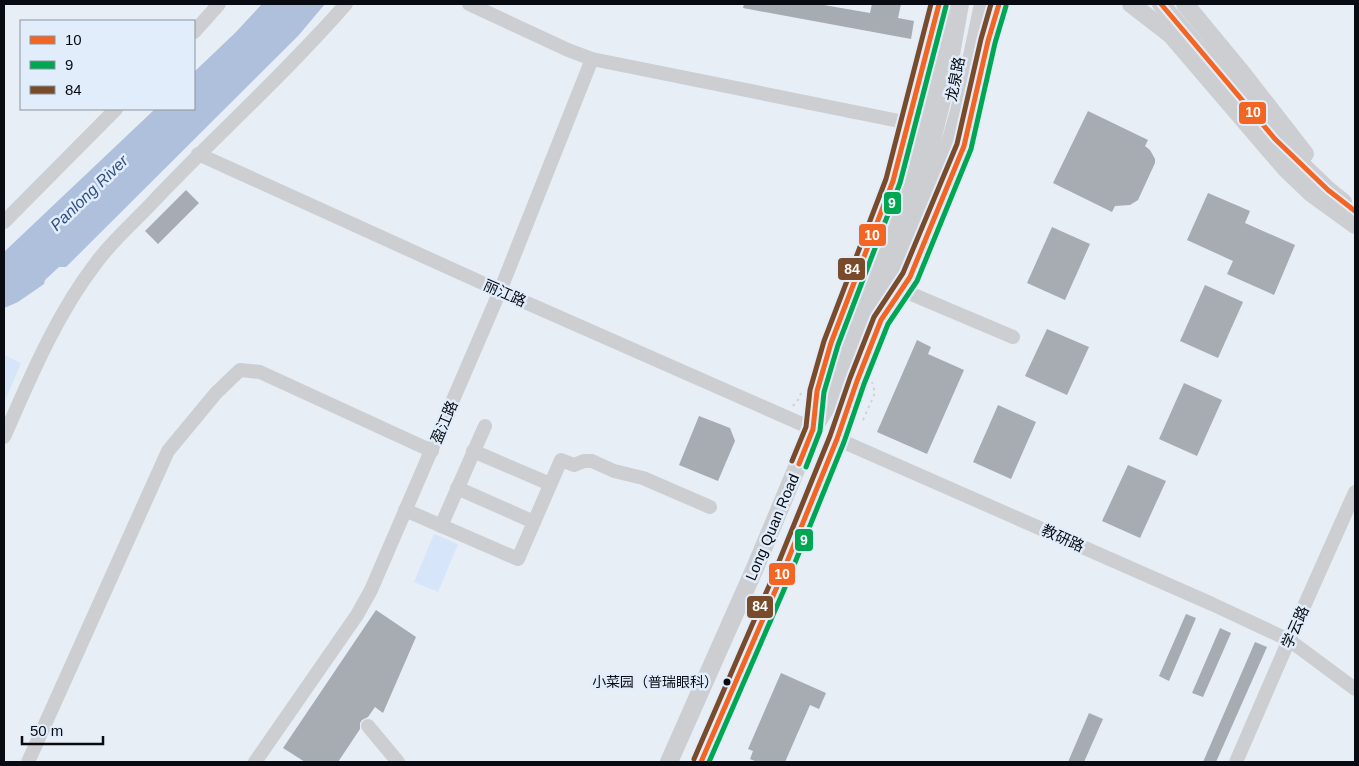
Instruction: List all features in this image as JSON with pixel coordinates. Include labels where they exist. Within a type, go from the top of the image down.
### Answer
[{"type":"main road","points":[[813,429],[813,413],[817,391],[831,343],[893,181],[939,4]]},
{"type":"main road","points":[[813,429],[841,344],[904,181],[929,84],[943,4]]},
{"type":"main road","name":"龙泉路","points":[[937,155],[945,88],[960,4]]},
{"type":"main road","name":"龙泉路","points":[[937,155],[954,90],[970,4]]},
{"type":"main road","points":[[937,155],[959,116],[983,4]]},
{"type":"main road","points":[[881,320],[910,277],[964,146],[988,42],[999,4]]},
{"type":"main road","points":[[1131,4],[1171,35],[1286,168],[1311,193],[1355,225]]},
{"type":"main road","points":[[1162,4],[1275,139],[1328,190],[1355,211]]},
{"type":"main road","points":[[1174,4],[1281,134],[1332,185],[1355,202]]},
{"type":"main road","points":[[1185,4],[1300,149],[1332,185]]},
{"type":"main road","name":"Long Quan Road","points":[[701,762],[776,589],[837,439],[917,224],[936,183],[937,155]]},
{"type":"main road","name":"Long Quan Road","points":[[669,762],[756,568],[813,429],[837,389],[897,241],[937,155]]},
{"type":"street","points":[[195,31],[219,4]]},
{"type":"street","points":[[4,437],[32,374],[68,303],[96,262],[198,154],[314,40],[346,4]]},
{"type":"street","points":[[469,4],[568,50],[592,59],[909,124]]},
{"type":"street","name":"盈江路","points":[[255,762],[358,615],[371,590],[500,291],[592,59]]},
{"type":"street","points":[[4,222],[115,110]]},
{"type":"street","name":"丽江路","points":[[198,154],[500,291],[813,429]]},
{"type":"street","points":[[902,290],[1013,337]]},
{"type":"street","points":[[28,762],[168,451],[216,393],[240,370],[260,372],[432,451]]},
{"type":"street","points":[[441,526],[484,426]]},
{"type":"street","name":"教研路","points":[[837,439],[1212,604],[1289,640],[1355,689]]},
{"type":"street","points":[[474,451],[550,484]]},
{"type":"street","points":[[405,510],[518,559],[560,460],[574,465],[584,461],[592,461],[614,471],[643,478],[710,507]]},
{"type":"street","points":[[457,488],[534,522]]},
{"type":"street","name":"学云路","points":[[1236,762],[1355,492]]},
{"type":"street","points":[[368,726],[398,762]]},
{"type":"path","points":[[791,408],[795,405],[801,393]]},
{"type":"path","points":[[863,420],[875,393]]},
{"type":"shaded area","points":[[4,355],[21,363],[4,403]]},
{"type":"shaded area","points":[[434,534],[458,544],[438,592],[414,582]]},
{"type":"water","name":"Panlong River","points":[[262,4],[325,4],[298,36],[66,267],[59,267],[45,280],[44,284],[18,302],[4,308],[4,252],[154,110],[195,110],[195,71]]},
{"type":"building","points":[[744,4],[818,4],[870,13],[872,4],[901,4],[898,18],[914,21],[911,39],[743,8]]},
{"type":"building","points":[[1088,111],[1148,140],[1145,146],[1150,150],[1155,159],[1155,163],[1138,200],[1130,205],[1115,206],[1112,212],[1053,183]]},
{"type":"building","points":[[186,190],[199,203],[158,244],[145,231]]},
{"type":"building","points":[[1208,193],[1250,211],[1245,223],[1295,245],[1274,295],[1227,274],[1233,261],[1187,240]]},
{"type":"building","points":[[1052,227],[1090,244],[1065,300],[1027,283]]},
{"type":"building","points":[[1205,285],[1243,302],[1218,358],[1180,341]]},
{"type":"building","points":[[1047,329],[1089,347],[1067,395],[1025,376]]},
{"type":"building","points":[[917,340],[931,347],[928,354],[964,370],[927,454],[877,432]]},
{"type":"building","points":[[1184,383],[1222,400],[1197,456],[1159,439]]},
{"type":"building","points":[[998,405],[1036,422],[1011,479],[973,462]]},
{"type":"building","points":[[699,416],[730,428],[735,441],[718,481],[679,465]]},
{"type":"building","points":[[1128,465],[1166,481],[1140,538],[1102,521]]},
{"type":"building","points":[[376,610],[416,637],[383,713],[375,707],[368,717],[362,720],[360,729],[338,762],[305,762],[283,748]]},
{"type":"building","points":[[1186,614],[1196,618],[1169,681],[1159,676]]},
{"type":"building","points":[[1220,628],[1231,633],[1203,697],[1192,693]]},
{"type":"building","points":[[1255,642],[1267,647],[1216,762],[1203,762]]},
{"type":"building","points":[[781,673],[826,693],[819,709],[810,705],[785,762],[757,762],[750,759],[753,751],[748,749]]},
{"type":"building","points":[[1089,713],[1103,719],[1084,762],[1068,762]]},
{"type":"transit line","name":"84","points":[[792,461],[806,427],[810,390],[824,341],[886,179],[931,4]]},
{"type":"transit line","name":"10","points":[[799,464],[813,429],[817,391],[831,343],[893,181],[939,4]]},
{"type":"transit line","name":"84","points":[[694,759],[769,586],[830,436],[874,317],[903,273],[957,144],[991,4]]},
{"type":"transit line","name":"10","points":[[701,762],[776,589],[837,439],[881,320],[910,277],[964,146],[988,41],[999,4]]},
{"type":"transit line","name":"10","points":[[1161,4],[1275,139],[1328,190],[1355,211]]},
{"type":"transit line","name":"9","points":[[806,467],[820,431],[824,392],[838,345],[900,183],[946,6]]},
{"type":"transit line","name":"9","points":[[709,762],[783,592],[844,442],[864,384],[888,324],[917,281],[971,149],[995,43],[1006,6]]},
{"type":"place","name":"小菜园（普瑞眼科）","points":[[727,682]]}]
